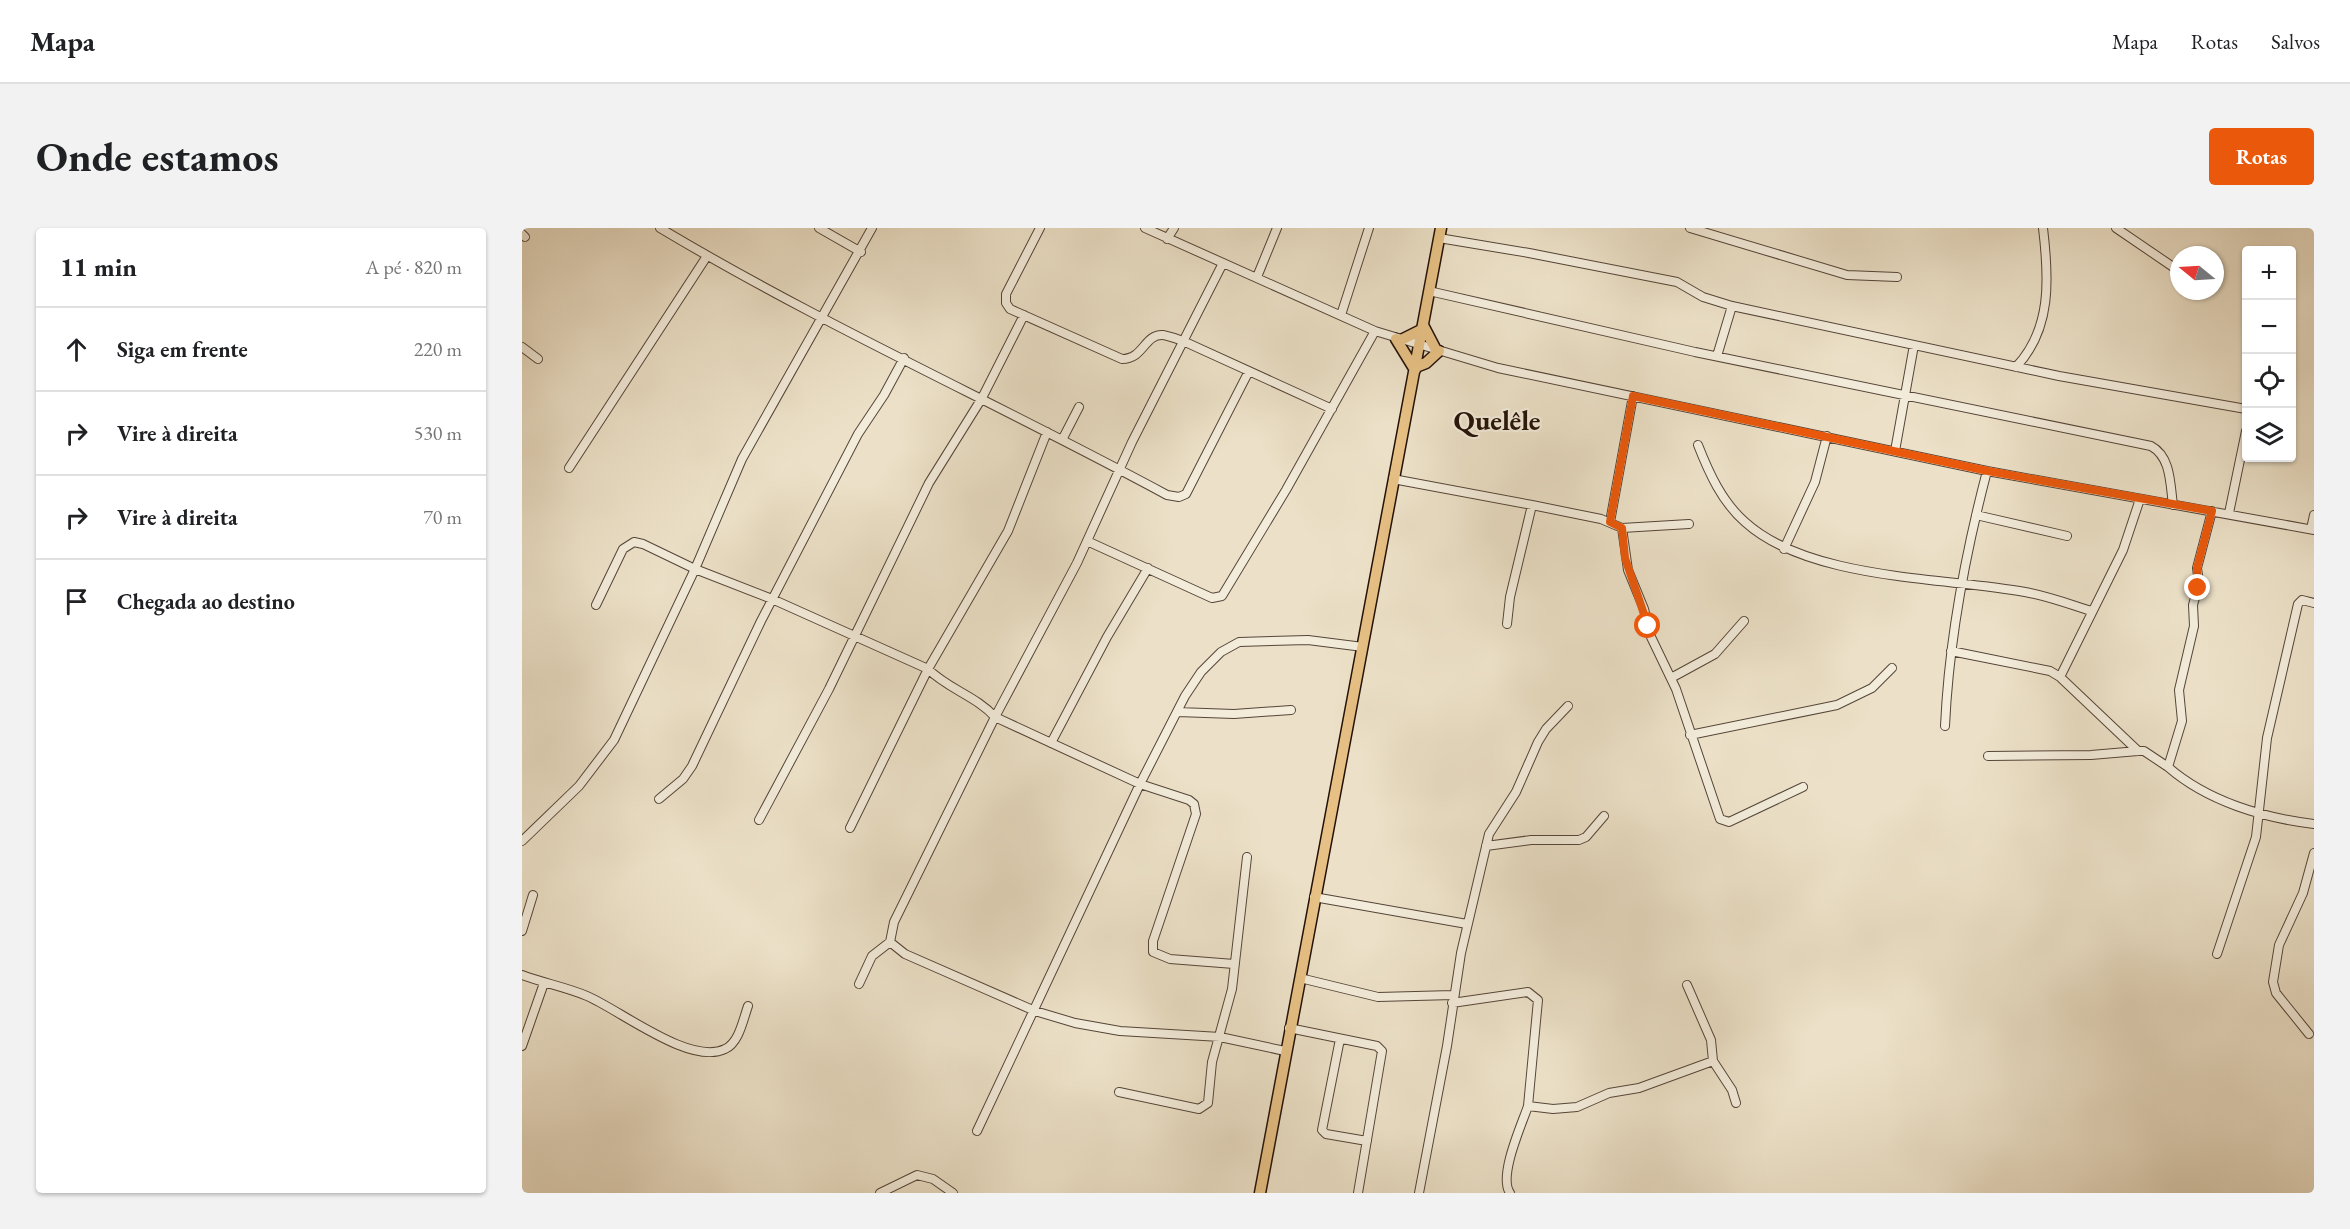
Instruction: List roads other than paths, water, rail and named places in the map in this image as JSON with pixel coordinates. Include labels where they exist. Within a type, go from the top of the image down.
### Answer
[{"type":"main road","points":[[1260,1193],[1440,233]]},
{"type":"main road","points":[[1415,368],[1399,340],[1423,327]]},
{"type":"main road","points":[[1415,368],[1426,363],[1438,351],[1423,327]]},
{"type":"street","points":[[660,228],[823,319],[904,358],[1167,495],[1179,497],[1186,494],[1249,371]]},
{"type":"street","points":[[819,228],[861,252]]},
{"type":"street","points":[[522,842],[579,786],[614,740],[695,569],[742,459],[861,252],[872,228]]},
{"type":"street","points":[[1040,228],[1006,294],[1006,303],[1010,309],[1122,359],[1131,359],[1138,355],[1155,336],[1163,335],[1183,341],[1332,409]]},
{"type":"street","points":[[1145,228],[1375,331],[1399,340],[1520,373],[1988,471],[2229,513],[2312,530],[2314,515]]},
{"type":"street","points":[[1167,239],[1174,228]]},
{"type":"street","points":[[1257,277],[1277,228]]},
{"type":"street","points":[[1341,315],[1369,228]]},
{"type":"street","points":[[1690,228],[1847,275],[1897,277]]},
{"type":"street","points":[[2016,367],[2035,344],[2045,305],[2047,272],[2043,228]]},
{"type":"street","points":[[2116,228],[2170,265]]},
{"type":"street","points":[[1440,233],[1677,282],[1702,297],[1732,306],[2016,367],[2242,408]]},
{"type":"street","points":[[569,468],[707,256]]},
{"type":"street","points":[[859,984],[872,956],[890,942],[894,922],[995,717],[1087,541],[1119,470],[1223,263]]},
{"type":"street","points":[[1429,291],[1716,356],[2151,446],[2161,452],[2166,460],[2173,505]]},
{"type":"street","points":[[1716,356],[1732,306]]},
{"type":"street","points":[[759,820],[855,635],[929,483],[982,398],[1024,315]]},
{"type":"street","points":[[1087,541],[1212,598],[1222,596],[1375,331]]},
{"type":"street","points":[[1895,451],[1914,345]]},
{"type":"street","points":[[522,347],[538,358]]},
{"type":"street","points":[[659,799],[683,779],[692,766],[772,599],[858,434],[884,395],[904,358]]},
{"type":"street","points":[[1610,522],[1633,396]]},
{"type":"street","points":[[1062,440],[1079,407]]},
{"type":"street","points":[[850,828],[928,669],[1008,531],[1047,432]]},
{"type":"street","points":[[1785,549],[1815,482],[1827,436]]},
{"type":"street","points":[[1698,445],[1717,488],[1732,508],[1744,522],[1785,549],[1832,564],[2025,592],[2091,611]]},
{"type":"street","points":[[2229,513],[2242,454]]},
{"type":"street","points":[[1945,726],[1951,651],[1960,584],[1988,471]]},
{"type":"street","points":[[1393,479],[1532,505],[1610,522],[1622,528],[1689,524]]},
{"type":"street","points":[[2060,677],[2123,550],[2140,499]]},
{"type":"street","points":[[1507,624],[1510,597],[1532,505]]},
{"type":"street","points":[[2168,767],[2182,721],[2180,690],[2194,626],[2193,604],[2199,583],[2197,568],[2212,511]]},
{"type":"street","points":[[1976,515],[2067,536]]},
{"type":"street","points":[[1622,528],[1628,570],[1644,609],[1651,637],[1671,678],[1722,821],[1729,822],[1803,788]]},
{"type":"street","points":[[596,605],[619,555],[627,545],[643,544],[695,569],[772,599],[928,669],[939,680],[985,705],[995,717],[1140,784],[1189,800],[1196,808],[1154,941],[1153,951],[1170,959],[1234,964]]},
{"type":"street","points":[[1051,743],[1107,637],[1148,568]]},
{"type":"street","points":[[2217,954],[2253,850],[2267,738],[2298,604],[2302,600],[2314,603]]},
{"type":"street","points":[[1671,678],[1715,654],[1744,621]]},
{"type":"street","points":[[977,1131],[1140,784],[1191,685],[1210,662],[1233,644],[1308,640],[1363,647]]},
{"type":"street","points":[[1951,651],[2038,667],[2060,677],[2138,751]]},
{"type":"street","points":[[1690,735],[1838,705],[1872,688],[1892,669]]},
{"type":"street","points":[[1419,1193],[1447,1046],[1452,999],[1486,846],[1494,824],[1516,792],[1538,742],[1546,729],[1568,706]]},
{"type":"street","points":[[1177,712],[1234,714],[1291,710]]},
{"type":"street","points":[[1988,756],[2091,755],[2144,751],[2190,784],[2259,814],[2314,824]]},
{"type":"street","points":[[1486,846],[1531,840],[1579,840],[1586,837],[1604,816]]},
{"type":"street","points":[[2309,1034],[2276,993],[2273,982],[2279,945],[2303,893],[2314,853]]},
{"type":"street","points":[[1119,1092],[1199,1109],[1208,1103],[1212,1062],[1228,1010],[1247,857]]},
{"type":"street","points":[[522,931],[533,894]]},
{"type":"street","points":[[1314,897],[1467,924]]},
{"type":"street","points":[[890,942],[905,954],[1035,1011],[1096,1028],[1220,1037],[1285,1051]]},
{"type":"street","points":[[522,975],[586,996],[674,1044],[706,1052],[727,1049],[735,1040],[748,1006]]},
{"type":"street","points":[[1300,978],[1378,997],[1452,999],[1528,992],[1534,994],[1538,1000],[1528,1106],[1512,1144],[1507,1185],[1510,1193]]},
{"type":"street","points":[[522,1046],[544,983]]},
{"type":"street","points":[[1687,985],[1711,1040],[1713,1061],[1732,1090],[1736,1103]]},
{"type":"street","points":[[1290,1028],[1377,1046],[1382,1051],[1358,1193]]},
{"type":"street","points":[[1340,1039],[1322,1130],[1326,1134],[1367,1141]]},
{"type":"street","points":[[1528,1106],[1553,1109],[1577,1107],[1609,1093],[1639,1088],[1713,1061]]},
{"type":"street","points":[[880,1193],[917,1175],[933,1179],[953,1193]]},
{"type":"district","name":"Quelêle","points":[[1497,420]]}]
